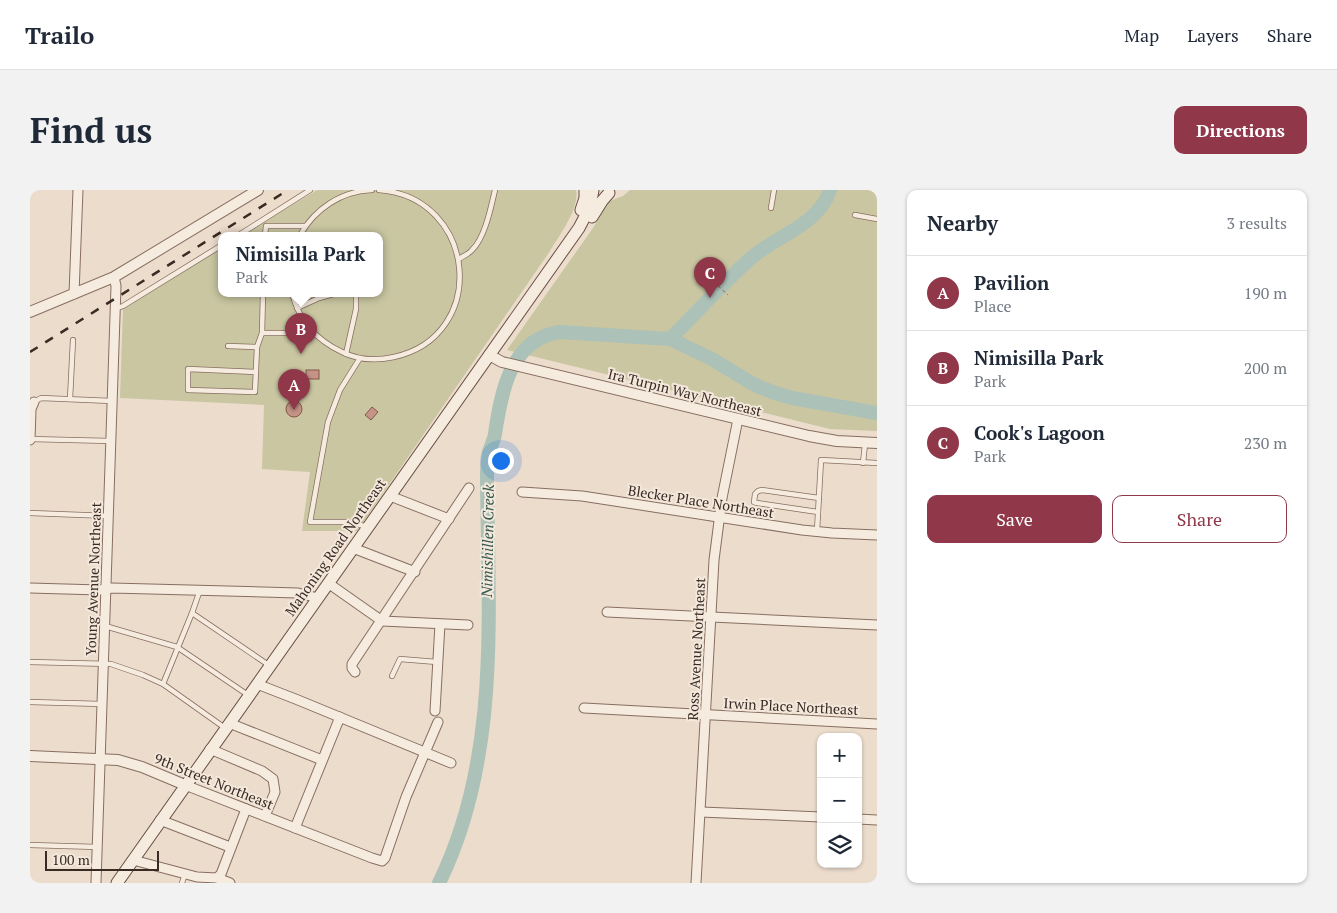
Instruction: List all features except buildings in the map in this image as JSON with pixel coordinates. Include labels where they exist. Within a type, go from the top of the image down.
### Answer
[{"type":"main road","points":[[556,260],[556,251],[581,211],[585,190]]},
{"type":"main road","name":"Mahoning Road Northeast","points":[[117,883],[579,228],[590,207],[593,190]]},
{"type":"main road","name":"Mahoning Road Northeast","points":[[579,228],[593,216],[609,191]]},
{"type":"street","points":[[74,294],[78,190]]},
{"type":"street","points":[[30,312],[114,277],[258,190]]},
{"type":"street","name":"Young Avenue Northeast","points":[[96,883],[116,286],[114,277]]},
{"type":"street","name":"Ira Turpin Way Northeast","points":[[489,355],[502,362],[825,440],[877,443]]},
{"type":"street","points":[[30,439],[31,408],[34,402]]},
{"type":"street","name":"Ross Avenue Northeast","points":[[696,883],[710,617],[719,517],[738,419]]},
{"type":"street","points":[[355,672],[352,664],[415,572],[469,488]]},
{"type":"street","name":"Blecker Place Northeast","points":[[522,492],[582,496],[817,531],[877,535]]},
{"type":"street","points":[[390,496],[449,519]]},
{"type":"street","points":[[353,548],[415,572]]},
{"type":"street","points":[[328,583],[382,620],[468,625]]},
{"type":"street","points":[[30,588],[200,590],[298,594],[318,598]]},
{"type":"street","points":[[607,612],[877,625]]},
{"type":"street","points":[[435,712],[440,624]]},
{"type":"street","points":[[257,684],[340,716],[451,763]]},
{"type":"street","name":"Irwin Place Northeast","points":[[584,708],[877,724]]},
{"type":"street","points":[[295,828],[340,716]]},
{"type":"street","points":[[425,752],[438,722]]},
{"type":"street","points":[[228,725],[322,760]]},
{"type":"street","points":[[210,749],[262,771],[273,779],[275,792],[265,816]]},
{"type":"street","name":"9th Street Northeast","points":[[30,756],[100,758],[127,762],[382,861],[385,858],[406,797],[425,752]]},
{"type":"street","points":[[217,878],[246,809]]},
{"type":"street","points":[[701,812],[817,817]]},
{"type":"street","points":[[862,819],[877,820]]},
{"type":"street","points":[[160,820],[230,847]]},
{"type":"street","points":[[132,860],[184,878],[217,878],[230,883]]},
{"type":"lane","points":[[244,232],[310,190]]},
{"type":"lane","points":[[302,232],[319,211],[333,201],[350,194],[372,190]]},
{"type":"lane","points":[[293,297],[297,308],[313,332],[332,348],[360,358],[380,359],[398,356],[422,345],[436,334],[452,312],[458,295],[459,259],[450,234],[434,213],[411,198],[394,192],[379,190]]},
{"type":"lane","points":[[459,259],[473,249],[480,238],[486,225],[495,190]]},
{"type":"lane","points":[[772,208],[774,190]]},
{"type":"lane","points":[[855,215],[877,219]]},
{"type":"lane","points":[[261,221],[266,226],[305,226]]},
{"type":"lane","points":[[265,232],[266,226]]},
{"type":"lane","points":[[115,309],[123,306],[218,247]]},
{"type":"lane","points":[[256,372],[188,369],[188,390],[255,392],[256,372],[257,347],[262,333],[263,297]]},
{"type":"lane","points":[[297,308],[323,297]]},
{"type":"lane","points":[[346,354],[356,309],[356,297]]},
{"type":"lane","points":[[262,333],[313,332]]},
{"type":"lane","points":[[70,399],[73,340]]},
{"type":"lane","points":[[228,346],[257,347]]},
{"type":"lane","points":[[360,358],[340,390],[328,422],[310,522],[352,522],[368,527]]},
{"type":"lane","points":[[34,402],[41,398],[112,401]]},
{"type":"lane","points":[[30,439],[111,441]]},
{"type":"lane","points":[[863,463],[865,442]]},
{"type":"lane","points":[[817,531],[821,460],[877,464]]},
{"type":"lane","points":[[818,512],[757,503],[754,502],[754,498],[758,491],[762,490],[819,498]]},
{"type":"lane","points":[[30,513],[109,516]]},
{"type":"lane","points":[[163,684],[200,590]]},
{"type":"lane","points":[[192,613],[270,666]]},
{"type":"lane","points":[[105,626],[177,647],[248,696]]},
{"type":"lane","points":[[392,676],[400,659],[438,662]]},
{"type":"lane","points":[[30,662],[121,666],[163,684],[228,725]]},
{"type":"lane","points":[[30,702],[102,704]]},
{"type":"lane","points":[[30,845],[98,847]]},
{"type":"path","points":[[713,281],[728,295]]},
{"type":"shaded area","points":[[317,190],[576,190],[575,205],[572,213],[550,251],[357,531],[302,531],[310,472],[262,469],[264,405],[120,398],[123,309],[218,250],[218,297],[383,297],[383,232],[248,232]]},
{"type":"shaded area","points":[[630,190],[877,190],[877,431],[830,429],[507,350],[593,228],[606,206],[610,201],[623,196]]},
{"type":"waterway","points":[[670,339],[751,258],[796,229],[817,212],[830,190]]},
{"type":"waterway","name":"Nimishillen Creek","points":[[439,883],[459,835],[473,785],[482,735],[489,631],[487,475],[489,452],[495,436],[505,386],[519,357],[529,346],[542,337],[559,332],[670,339],[712,359],[753,384],[772,392],[792,398],[877,413]]},
{"type":"railway","points":[[221,232],[288,190]]},
{"type":"railway","points":[[30,352],[218,234]]},
{"type":"place","name":"Cook's Lagoon","points":[[710,298]]},
{"type":"place","name":"Nimisilla Park","points":[[301,354]]},
{"type":"place","name":"Pavilion","points":[[294,410]]}]
